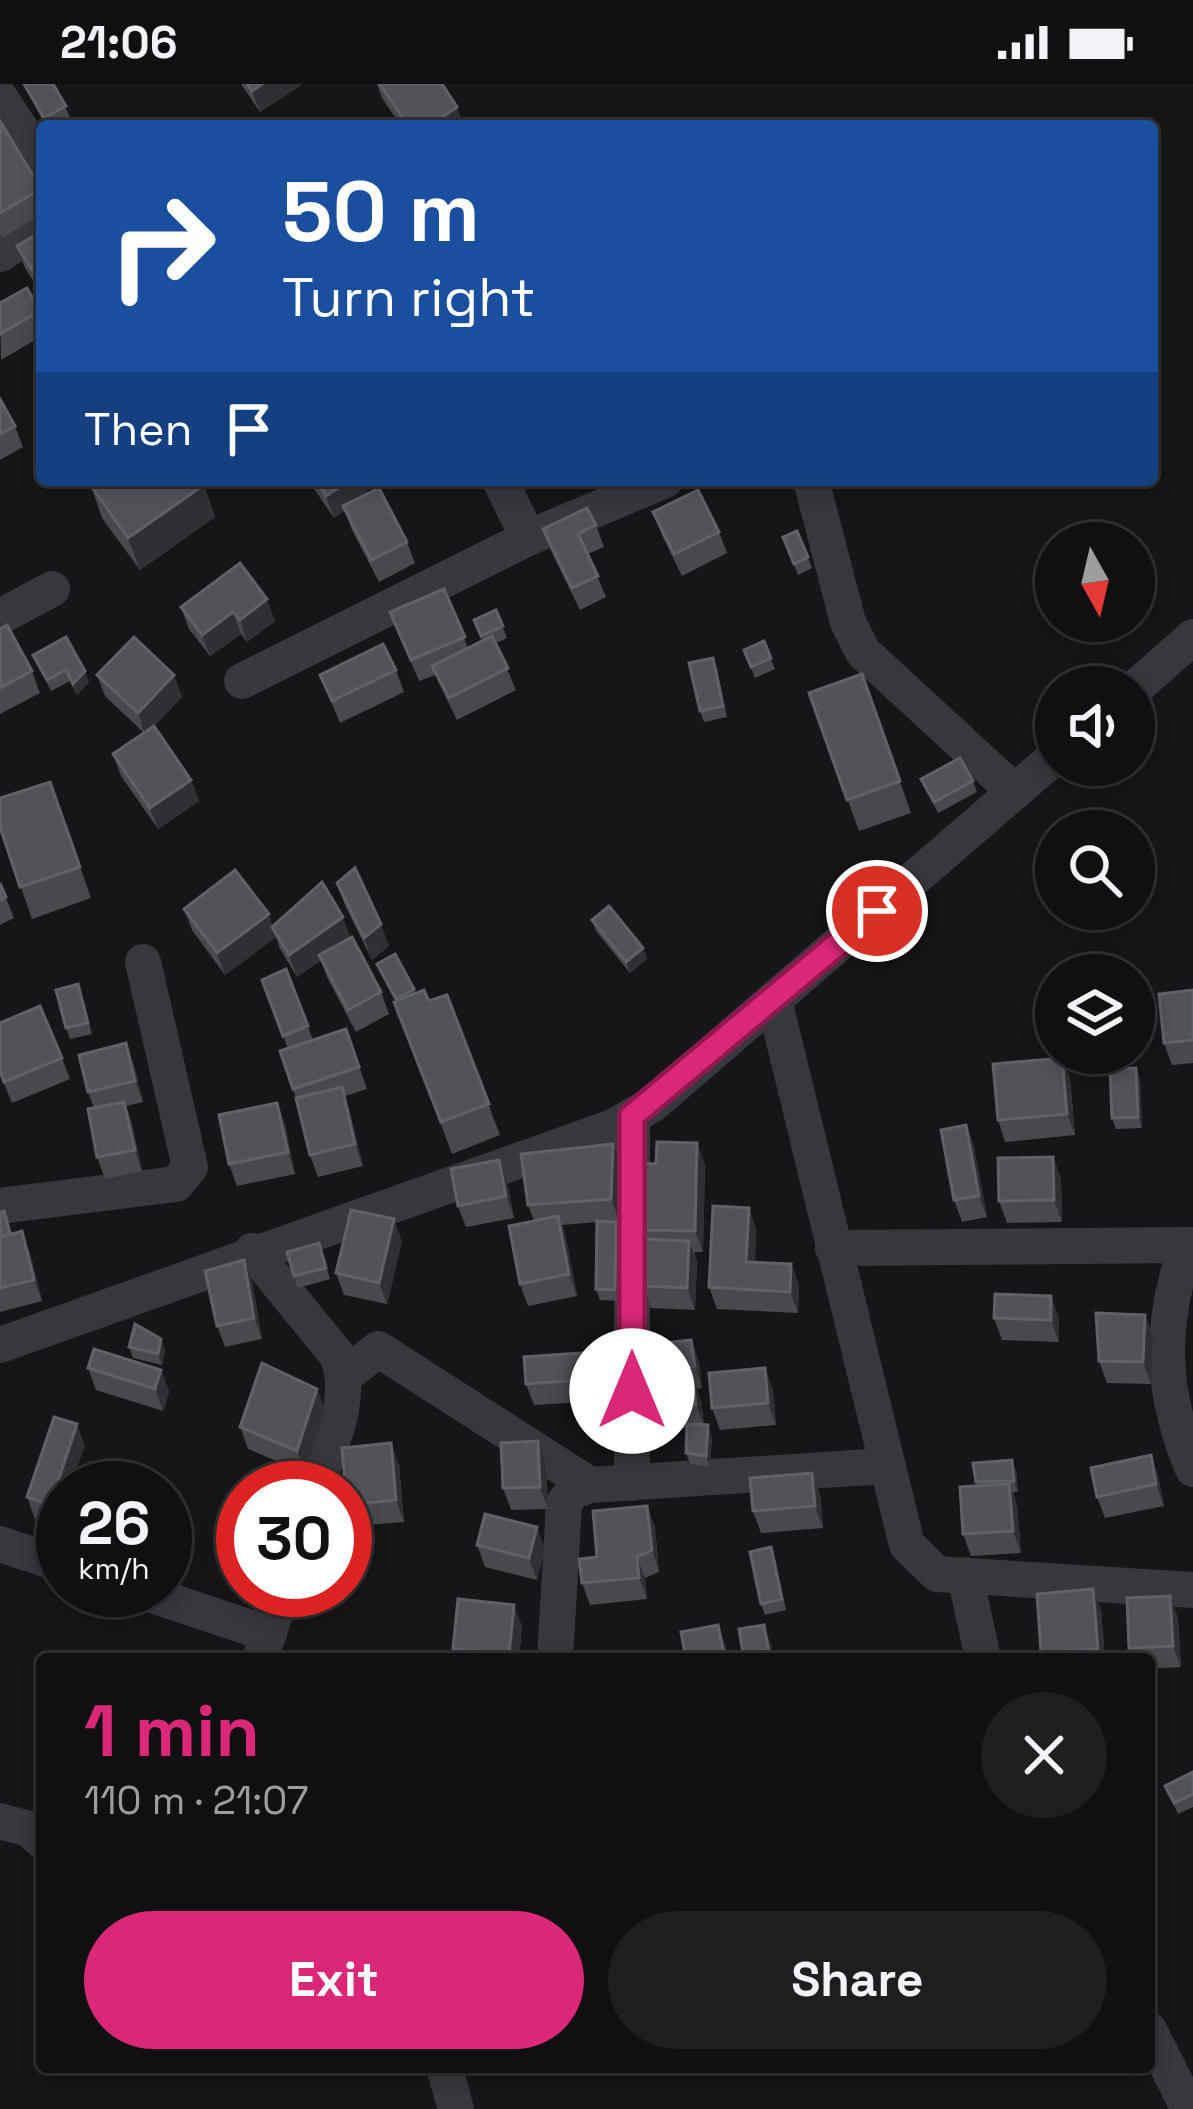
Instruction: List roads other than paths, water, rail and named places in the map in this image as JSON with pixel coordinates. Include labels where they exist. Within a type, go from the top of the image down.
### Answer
[{"type":"street","points":[[0,98],[36,152]]},
{"type":"street","points":[[0,254],[36,232]]},
{"type":"street","points":[[503,486],[528,538]]},
{"type":"street","points":[[242,681],[528,538],[651,486]]},
{"type":"street","points":[[813,486],[848,622],[863,652],[1015,792]]},
{"type":"street","points":[[0,616],[52,589]]},
{"type":"street","points":[[1155,671],[1193,638]]},
{"type":"street","points":[[0,1345],[632,1116],[1035,775]]},
{"type":"street","points":[[0,1206],[176,1184],[185,1176],[190,1167],[143,962]]},
{"type":"street","points":[[774,1000],[907,1545],[937,1574],[1193,1590]]},
{"type":"street","points":[[632,1116],[632,1483]]},
{"type":"street","points":[[833,1248],[1190,1245],[1168,1300],[1165,1358],[1179,1435],[1193,1469]]},
{"type":"street","points":[[252,1251],[338,1355],[345,1376],[343,1401],[324,1461]]},
{"type":"street","points":[[345,1376],[377,1349],[590,1485]]},
{"type":"street","points":[[555,1653],[564,1503],[573,1490],[590,1485],[885,1466]]},
{"type":"street","points":[[0,1544],[36,1556]]},
{"type":"street","points":[[964,1575],[982,1653]]},
{"type":"street","points":[[192,1614],[265,1646],[274,1617]]},
{"type":"street","points":[[0,1821],[36,1835]]},
{"type":"street","points":[[1155,2042],[1189,2109]]},
{"type":"street","points":[[446,2073],[456,2109]]}]
